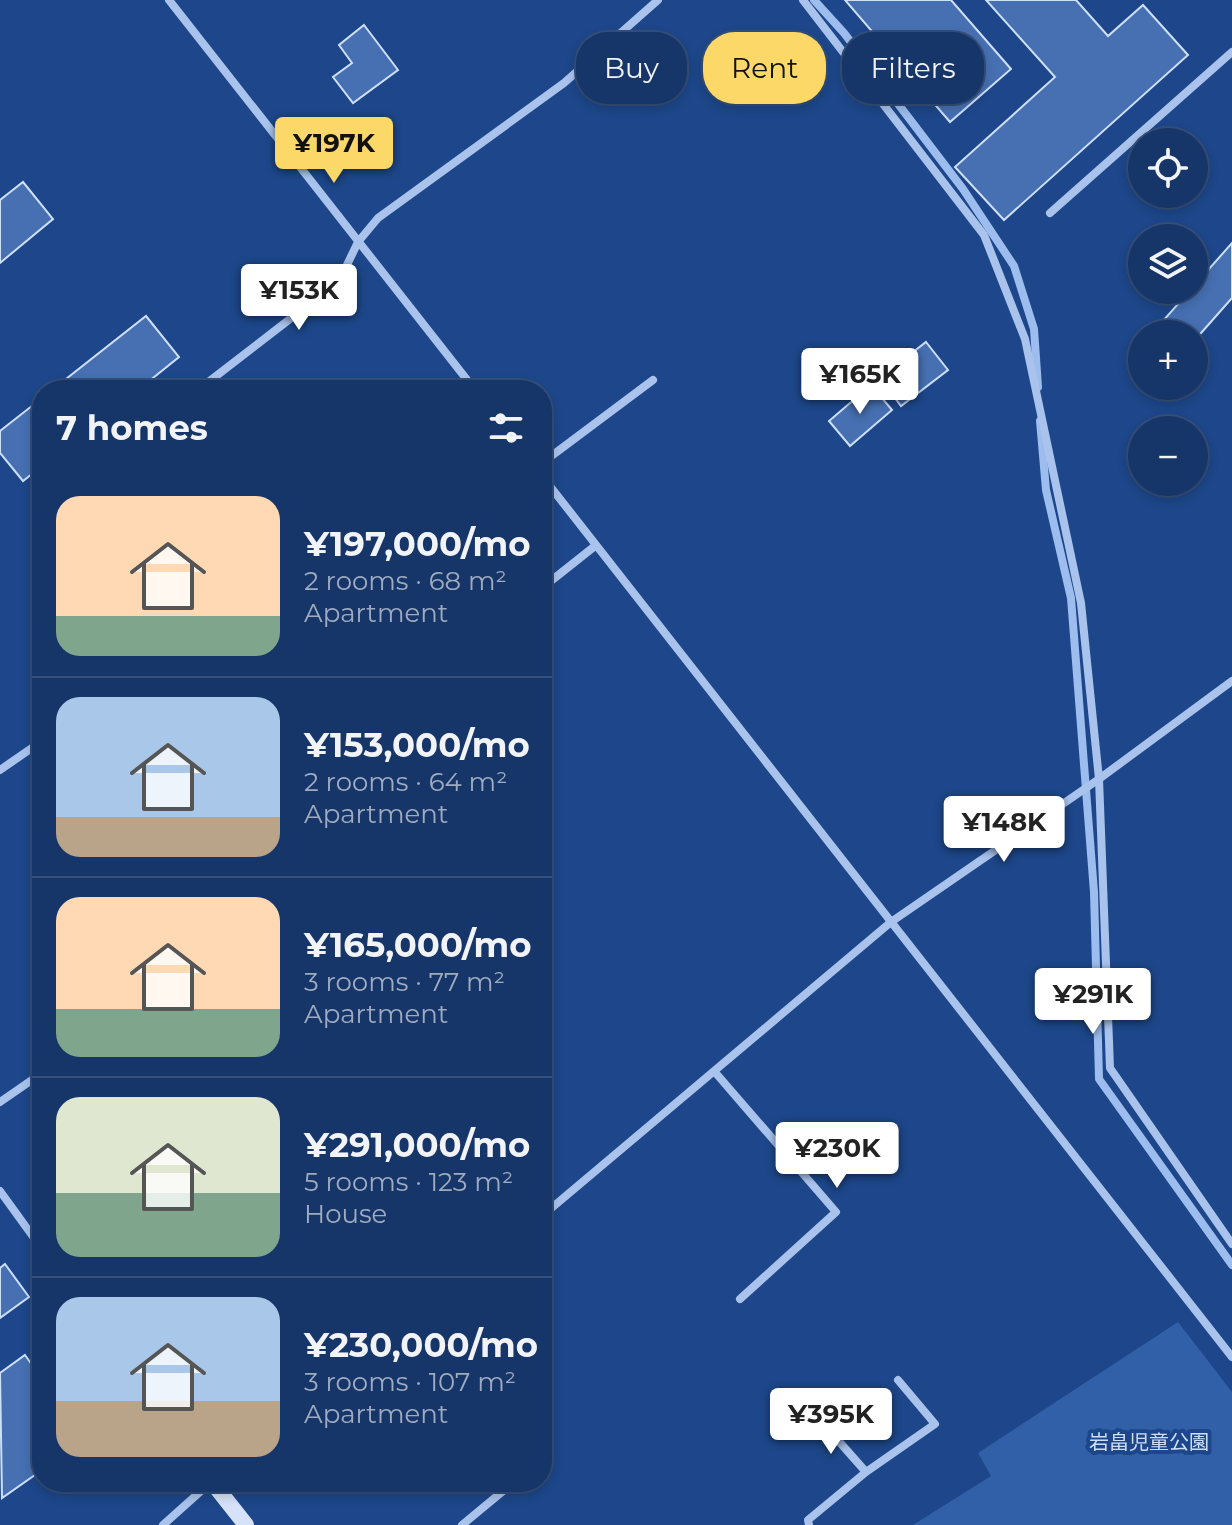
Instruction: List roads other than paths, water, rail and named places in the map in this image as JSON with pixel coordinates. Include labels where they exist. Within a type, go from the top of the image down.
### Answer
[{"type":"street","points":[[169,0],[467,380]]},
{"type":"street","points":[[211,380],[312,302],[346,267],[358,242],[378,218],[564,83],[658,0]]},
{"type":"street","points":[[803,0],[984,235],[1025,339],[1081,603],[1099,779],[1110,1068],[1232,1244]]},
{"type":"street","points":[[1050,213],[1232,52]]},
{"type":"street","points":[[552,456],[653,380]]},
{"type":"street","points":[[552,489],[1232,1357]]},
{"type":"street","points":[[552,580],[595,546]]},
{"type":"street","points":[[552,1208],[891,922],[1099,779],[1232,681]]},
{"type":"street","points":[[0,770],[32,748]]},
{"type":"street","points":[[714,1071],[836,1212],[740,1299]]},
{"type":"street","points":[[0,1102],[32,1080]]},
{"type":"street","points":[[0,1191],[32,1235]]},
{"type":"street","points":[[809,1525],[808,1520],[866,1472],[935,1424],[898,1380]]},
{"type":"street","points":[[820,1420],[866,1472]]},
{"type":"street","points":[[163,1525],[201,1492]]},
{"type":"street","points":[[220,1492],[246,1525]]},
{"type":"street","points":[[462,1525],[502,1492]]},
{"type":"waterway","points":[[814,0],[844,33],[963,189],[1014,266],[1034,329],[1038,387]]},
{"type":"waterway","points":[[1040,421],[1046,490],[1071,598],[1094,892],[1099,1079],[1232,1265]]},
{"type":"park label","name":"岩畠児童公園","points":[[1149,1442]]}]
